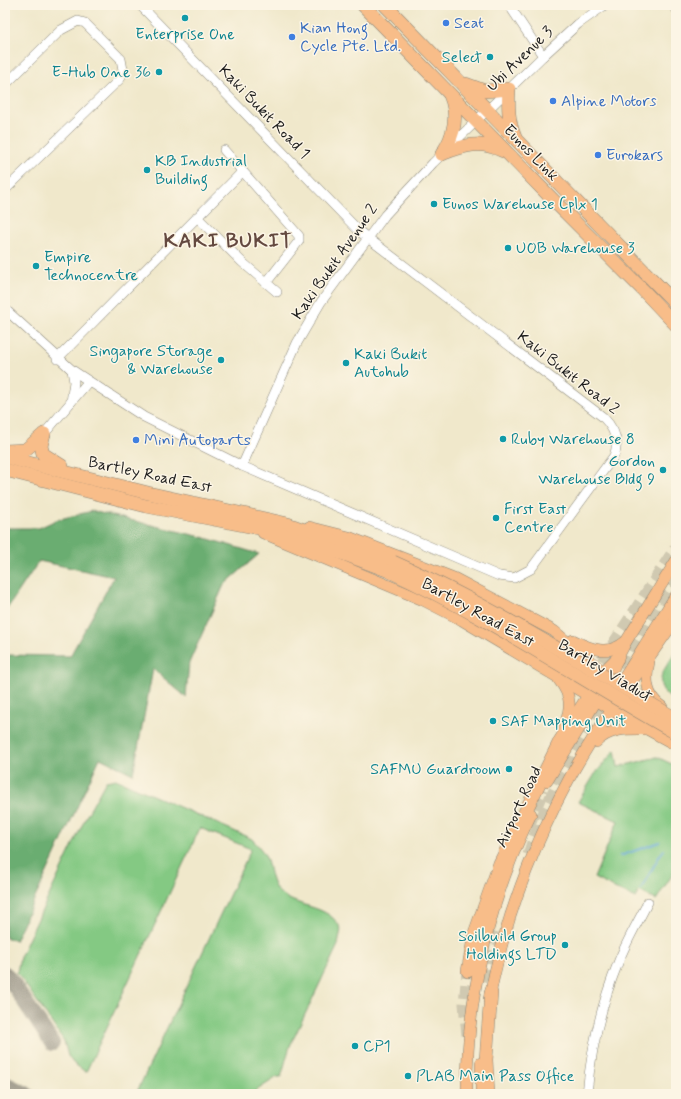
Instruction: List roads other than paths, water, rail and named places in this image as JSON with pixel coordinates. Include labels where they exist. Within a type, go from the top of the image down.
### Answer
[{"type":"highway","name":"Eunos Link","points":[[363,5],[509,155],[642,288],[676,325]]},
{"type":"highway","name":"Eunos Link","points":[[385,5],[676,304]]},
{"type":"highway","points":[[459,80],[475,89],[485,92],[509,89],[508,105],[510,125],[519,144]]},
{"type":"highway","points":[[442,154],[452,139],[454,127],[455,110],[450,94]]},
{"type":"highway","points":[[442,154],[464,146],[475,144],[491,146],[509,155]]},
{"type":"highway","points":[[5,451],[25,450],[44,434]]},
{"type":"highway","points":[[44,434],[41,446],[43,454],[48,459],[88,479]]},
{"type":"highway","name":"Bartley Road East","points":[[5,456],[88,479],[288,524],[391,567]]},
{"type":"highway","name":"Bartley Road East","points":[[5,470],[146,506],[255,528],[304,540],[391,567]]},
{"type":"highway","points":[[5,477],[25,476]]},
{"type":"highway","name":"Bartley Viaduct","points":[[391,567],[439,583],[481,605],[676,719]]},
{"type":"highway","name":"Bartley Viaduct","points":[[391,567],[468,610],[676,733]]},
{"type":"highway","points":[[594,698],[625,685],[676,597]]},
{"type":"highway","points":[[468,971],[475,933],[500,863],[560,741],[594,698],[617,659]]},
{"type":"highway","points":[[488,1094],[486,1060],[491,993]]},
{"type":"main road","name":"Bartley Road East","points":[[288,524],[323,530],[349,537],[433,568],[554,631],[607,674],[625,685]]},
{"type":"main road","name":"Bartley Road East","points":[[255,528],[266,535],[423,600],[462,620],[676,746]]},
{"type":"main road","points":[[617,659],[676,561]]},
{"type":"main road","name":"Airport Road","points":[[481,1094],[481,1059],[491,993],[506,928],[524,873],[568,780],[613,710],[625,685],[650,658],[676,619]]},
{"type":"main road","points":[[554,631],[582,645],[600,650],[618,648],[628,640]]},
{"type":"main road","points":[[650,658],[646,675],[649,692],[661,706],[676,714]]},
{"type":"main road","points":[[556,676],[570,696],[568,711],[560,741]]},
{"type":"main road","name":"Airport Road","points":[[467,1094],[471,1018],[488,933],[508,867],[525,826],[552,770],[594,698]]},
{"type":"main road","points":[[584,754],[602,735],[618,729],[647,729]]},
{"type":"main road","points":[[488,933],[491,930],[506,928]]},
{"type":"street","name":"Kaki Bukit Road 1","points":[[140,5],[360,232],[368,238]]},
{"type":"street","points":[[509,5],[543,56]]},
{"type":"street","name":"Ubi Avenue 3","points":[[477,121],[578,24],[605,5]]},
{"type":"street","points":[[675,5],[676,9]]},
{"type":"street","points":[[5,85],[62,30],[78,21],[85,23],[121,59],[123,66],[120,78],[5,190]]},
{"type":"street","name":"Kaki Bukit Avenue 2","points":[[242,466],[297,343],[321,302],[401,196],[477,121]]},
{"type":"street","points":[[224,150],[289,223],[300,238],[266,283]]},
{"type":"street","points":[[57,359],[242,172]]},
{"type":"street","points":[[197,217],[277,292]]},
{"type":"street","name":"Kaki Bukit Road 2","points":[[5,309],[57,359],[88,382],[151,421],[242,466],[499,576],[514,578],[526,573],[531,569],[614,456],[617,449],[616,436],[613,428],[603,417],[368,238]]},
{"type":"street","points":[[71,402],[74,382],[72,370]]},
{"type":"street","points":[[44,434],[88,382]]},
{"type":"street","points":[[587,1094],[590,1061],[601,1012],[618,962],[648,902]]},
{"type":"waterway","points":[[620,856],[660,842]]},
{"type":"waterway","points":[[641,889],[664,850]]},
{"type":"tunnel","points":[[593,678],[676,548]]},
{"type":"tunnel","points":[[529,855],[557,784],[623,664],[676,578]]},
{"type":"tunnel","points":[[528,826],[543,789]]},
{"type":"tunnel","points":[[482,981],[494,928]]},
{"type":"tunnel","points":[[468,971],[465,1004],[468,1035]]},
{"type":"place","name":"Enterprise One","points":[[185,18]]},
{"type":"place","name":"Seat","points":[[446,23]]},
{"type":"place","name":"Kian Hong Cycle Pte. Ltd.","points":[[292,37]]},
{"type":"place","name":"Select","points":[[490,57]]},
{"type":"place","name":"E-Hub One 36","points":[[159,72]]},
{"type":"place","name":"Alpine Motors","points":[[553,101]]},
{"type":"place","name":"Eurokars","points":[[598,155]]},
{"type":"place","name":"KB Industrial Building","points":[[147,170]]},
{"type":"place","name":"Eunos Warehouse Cplx 1","points":[[434,204]]},
{"type":"place","name":"UOB Warehouse 3","points":[[508,248]]},
{"type":"place","name":"Empire Technocentre","points":[[36,266]]},
{"type":"place","name":"Singapore Storage & Warehouse","points":[[221,360]]},
{"type":"place","name":"Kaki Bukit Autohub","points":[[346,363]]},
{"type":"place","name":"Ruby Warehouse 8","points":[[503,439]]},
{"type":"place","name":"Mini Autoparts","points":[[136,440]]},
{"type":"place","name":"Gordon Warehouse Bldg 9","points":[[663,470]]},
{"type":"place","name":"First East Centre","points":[[496,518]]},
{"type":"place","name":"SAF Mapping Unit","points":[[493,721]]},
{"type":"place","name":"SAFMU Guardroom","points":[[509,769]]},
{"type":"place","name":"Soilbuild Group Holdings LTD","points":[[565,945]]},
{"type":"place","name":"CP1","points":[[355,1046]]},
{"type":"place","name":"PLAB Main Pass Office","points":[[408,1076]]},
{"type":"district","name":"KAKI BUKIT","points":[[228,241]]}]
